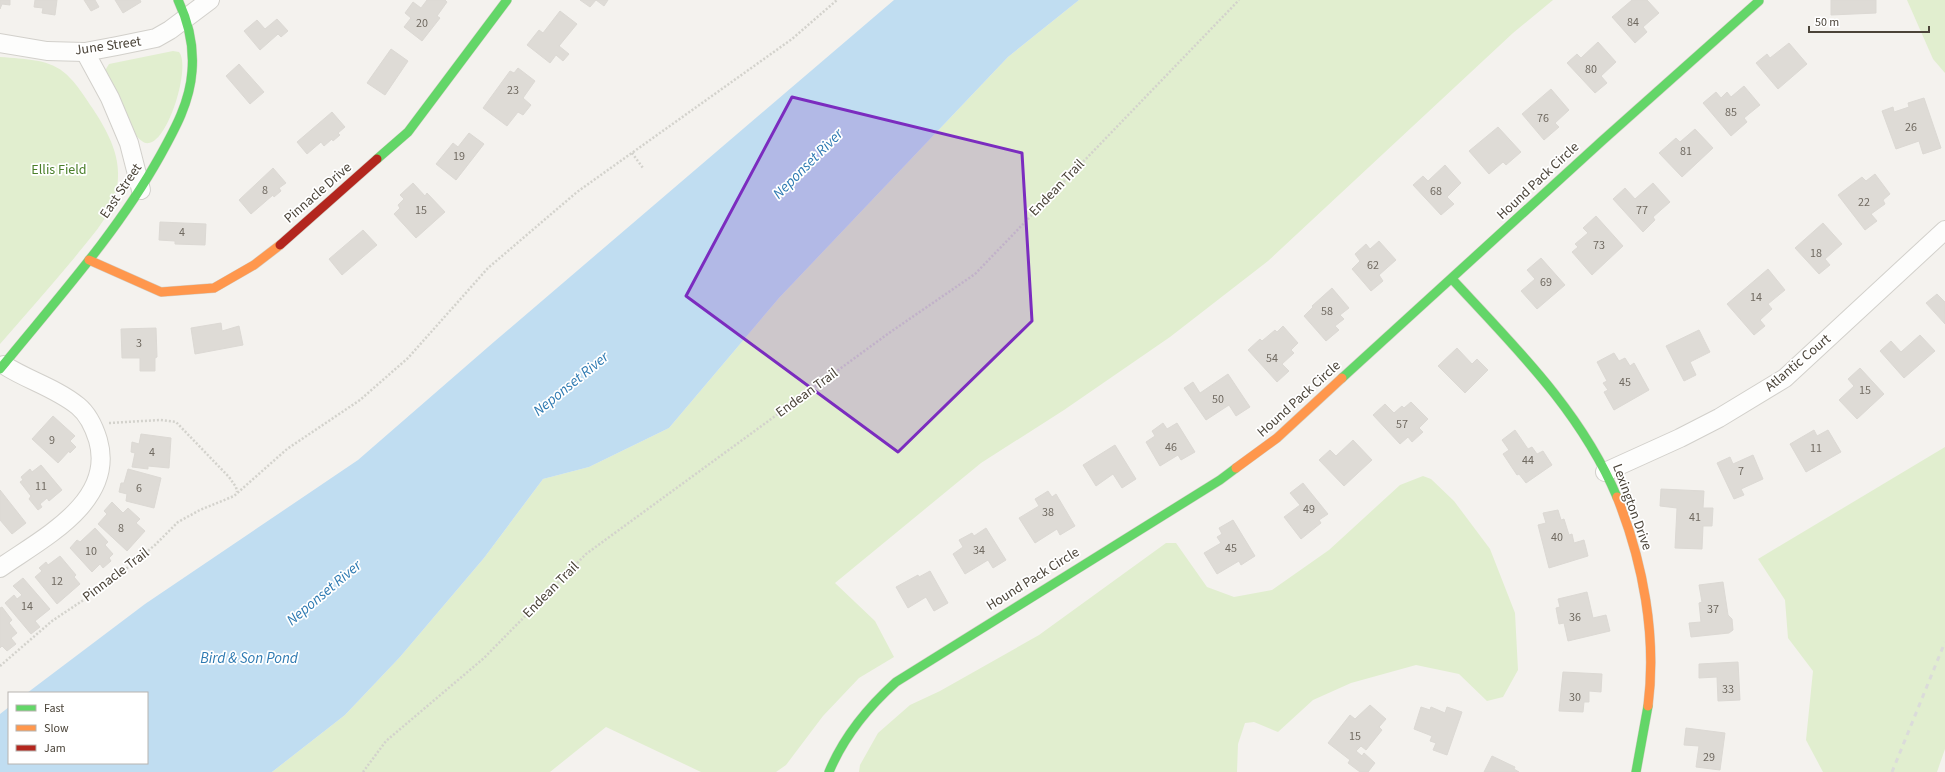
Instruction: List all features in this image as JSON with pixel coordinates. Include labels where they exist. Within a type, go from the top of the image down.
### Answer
[{"type":"street","name":"East Street","points":[[2,367],[90,260],[141,190],[173,133],[183,112],[192,71],[190,42],[186,18],[178,0]]},
{"type":"street","name":"June Street","points":[[0,43],[47,51],[85,52],[156,38],[210,0]]},
{"type":"street","name":"Pinnacle Drive","points":[[90,260],[161,292],[214,288],[254,265],[408,132],[507,0]]},
{"type":"street","name":"Hound Pack Circle","points":[[829,772],[843,742],[854,725],[881,695],[896,682],[1220,480],[1252,457],[1308,410],[1602,140],[1759,1]]},
{"type":"street","points":[[85,52],[110,98],[128,143],[141,190]]},
{"type":"street","name":"Atlantic Court","points":[[1605,472],[1680,438],[1719,418],[1785,378],[1945,230]]},
{"type":"street","name":"Lexington Drive","points":[[1452,279],[1538,371],[1576,421],[1605,472],[1619,505],[1633,546],[1643,586],[1650,636],[1650,688],[1645,736],[1636,772]]},
{"type":"street","points":[[0,568],[64,523],[77,511],[87,499],[97,480],[100,465],[100,448],[92,424],[83,411],[71,401],[2,367]]},
{"type":"path","name":"Pinnacle Trail","points":[[0,666],[52,622],[109,583],[155,545],[178,522],[200,510],[228,499],[237,493],[286,449],[366,394],[408,358],[488,268],[577,192],[792,39],[837,0]]},
{"type":"path","name":"Endean Trail","points":[[363,772],[386,741],[484,658],[586,554],[889,334],[975,274],[1239,0]]},
{"type":"path","points":[[632,153],[642,168]]},
{"type":"path","points":[[92,424],[160,420],[176,422],[229,477],[236,487],[237,493]]},
{"type":"highlighted area","points":[[792,97],[1022,153],[1032,321],[898,452],[686,296]]},
{"type":"green space","points":[[1079,0],[1553,0],[1513,33],[1268,261],[1170,337],[1064,410],[981,463],[835,583],[875,621],[894,657],[859,678],[823,716],[786,765],[776,772],[701,772],[606,727],[550,772],[272,772],[345,715],[400,657],[484,558],[543,479],[589,467],[669,428],[779,298],[1008,57]]},
{"type":"green space","points":[[1907,0],[1945,0],[1945,73],[1933,59]]},
{"type":"green space","points":[[173,51],[179,52],[182,60],[180,86],[176,102],[164,129],[157,139],[149,143],[145,143],[136,136],[103,74],[109,64]]},
{"type":"green space","name":"Ellis Field","points":[[0,57],[19,58],[46,63],[65,73],[74,82],[83,93],[111,141],[118,167],[118,176],[114,198],[109,211],[93,235],[0,344]]},
{"type":"green space","points":[[1945,447],[1945,749],[1937,772],[1823,772],[1806,740],[1813,671],[1788,638],[1785,600],[1758,559]]},
{"type":"green space","points":[[1423,476],[1431,479],[1454,501],[1490,549],[1515,613],[1518,670],[1503,697],[1487,701],[1459,674],[1416,665],[1351,683],[1313,700],[1278,732],[1254,722],[1245,723],[1238,744],[1237,772],[859,772],[860,765],[878,733],[910,705],[940,691],[1039,635],[1166,543],[1176,543],[1207,587],[1234,597],[1272,590],[1329,550],[1400,485]]},
{"type":"water","name":"Bird & Son Pond","points":[[894,0],[1079,0],[1008,57],[779,298],[669,428],[589,467],[543,479],[484,558],[400,657],[345,715],[272,772],[0,772],[0,714],[8,708],[8,764],[148,764],[148,692],[28,692],[145,604],[358,460]]},
{"type":"building","points":[[0,0],[10,0],[10,5],[2,4],[0,9]]},
{"type":"building","points":[[35,0],[57,0],[55,15],[42,13],[43,8],[34,7]]},
{"type":"building","points":[[84,0],[95,0],[99,7],[91,11]]},
{"type":"building","points":[[115,0],[140,0],[141,2],[123,13]]},
{"type":"building","points":[[427,0],[445,0],[447,2],[437,16],[440,18],[422,41],[404,27],[411,18],[405,13],[413,2],[421,8]]},
{"type":"building","points":[[580,0],[596,0],[590,7]]},
{"type":"building","points":[[596,0],[608,0],[604,6]]},
{"type":"building","points":[[1632,0],[1647,0],[1659,13],[1643,27],[1647,32],[1635,43],[1612,17]]},
{"type":"building","points":[[1831,0],[1876,0],[1876,13],[1831,15]]},
{"type":"building","points":[[560,11],[577,24],[559,46],[569,54],[563,61],[556,55],[550,63],[527,45],[539,30],[543,33]]},
{"type":"building","points":[[277,19],[288,31],[281,37],[278,34],[260,50],[244,31],[257,20],[265,29]]},
{"type":"building","points":[[1598,42],[1616,62],[1601,76],[1607,83],[1595,93],[1567,63],[1577,54],[1581,58]]},
{"type":"building","points":[[1789,43],[1807,64],[1778,89],[1756,63],[1767,54],[1770,58]]},
{"type":"building","points":[[391,49],[408,61],[385,95],[367,83]]},
{"type":"building","points":[[239,64],[264,92],[250,104],[226,76]]},
{"type":"building","points":[[518,68],[535,81],[523,98],[531,105],[523,115],[518,112],[507,126],[483,108],[510,71],[514,73]]},
{"type":"building","points":[[1744,86],[1760,105],[1744,118],[1747,122],[1731,136],[1703,103],[1716,92],[1721,98],[1727,92],[1731,97]]},
{"type":"building","points":[[1551,89],[1569,110],[1555,123],[1559,127],[1544,140],[1522,114]]},
{"type":"building","points":[[1924,98],[1941,148],[1923,154],[1919,141],[1896,149],[1882,111],[1893,107],[1894,112],[1909,107],[1908,103]]},
{"type":"building","points":[[332,112],[345,127],[338,133],[340,135],[333,141],[332,139],[324,146],[321,142],[307,154],[297,142]]},
{"type":"building","points":[[1498,127],[1521,152],[1506,165],[1503,162],[1489,174],[1469,151]]},
{"type":"building","points":[[1695,129],[1713,148],[1682,177],[1659,153],[1676,138],[1680,142]]},
{"type":"building","points":[[469,133],[484,144],[456,180],[436,164],[453,143],[458,147]]},
{"type":"building","points":[[1445,165],[1461,183],[1447,197],[1454,204],[1441,215],[1413,185],[1423,176],[1428,181]]},
{"type":"building","points":[[273,168],[286,183],[279,188],[281,191],[274,197],[273,195],[251,214],[239,200]]},
{"type":"building","points":[[1875,174],[1890,194],[1883,200],[1885,204],[1871,214],[1877,221],[1865,230],[1838,195],[1862,177],[1866,181]]},
{"type":"building","points":[[413,183],[425,196],[427,193],[445,212],[416,238],[394,214],[400,208],[398,205],[404,199],[400,195]]},
{"type":"building","points":[[1653,183],[1670,202],[1653,217],[1655,220],[1643,232],[1613,199],[1625,188],[1635,199]]},
{"type":"building","points":[[1596,216],[1623,246],[1592,275],[1572,252],[1578,247],[1575,244],[1588,233],[1583,228]]},
{"type":"building","points":[[160,222],[206,224],[205,245],[175,244],[175,241],[159,240]]},
{"type":"building","points":[[1823,223],[1842,244],[1825,259],[1830,265],[1819,274],[1795,248]]},
{"type":"building","points":[[363,230],[377,245],[342,275],[329,259]]},
{"type":"building","points":[[1379,241],[1396,260],[1379,275],[1383,281],[1371,291],[1352,269],[1360,261],[1355,254],[1366,244],[1370,249]]},
{"type":"building","points":[[1541,258],[1565,285],[1537,309],[1521,291],[1535,279],[1527,270]]},
{"type":"building","points":[[1768,269],[1785,290],[1768,304],[1772,309],[1760,320],[1765,326],[1754,335],[1727,304]]},
{"type":"building","points":[[1332,288],[1349,308],[1340,315],[1344,319],[1335,326],[1339,330],[1326,341],[1304,316],[1313,307],[1312,306]]},
{"type":"building","points":[[1937,294],[1945,302],[1945,324],[1926,303]]},
{"type":"building","points":[[221,323],[222,331],[239,326],[243,345],[195,354],[191,328]]},
{"type":"building","points":[[1283,326],[1298,343],[1291,350],[1294,353],[1282,364],[1289,371],[1277,382],[1248,350],[1260,339],[1262,341],[1275,330],[1277,332]]},
{"type":"building","points":[[156,328],[157,357],[155,358],[155,371],[140,371],[140,358],[122,358],[121,329]]},
{"type":"building","points":[[1699,330],[1710,352],[1690,362],[1696,375],[1684,381],[1666,346]]},
{"type":"building","points":[[1920,335],[1935,351],[1904,378],[1880,351],[1891,341],[1901,352]]},
{"type":"building","points":[[1457,348],[1472,364],[1477,359],[1488,370],[1465,393],[1438,366]]},
{"type":"building","points":[[1614,353],[1619,361],[1625,358],[1630,366],[1634,363],[1649,390],[1614,410],[1604,392],[1608,390],[1603,383],[1607,381],[1597,362]]},
{"type":"building","points":[[1860,368],[1884,394],[1857,419],[1839,400],[1854,386],[1848,379]]},
{"type":"building","points":[[1228,374],[1250,407],[1236,416],[1229,405],[1206,420],[1184,388],[1193,382],[1200,393]]},
{"type":"building","points":[[1411,402],[1428,419],[1419,428],[1423,432],[1412,442],[1408,437],[1400,444],[1373,415],[1385,404],[1394,413],[1402,406],[1404,408]]},
{"type":"building","points":[[53,416],[75,436],[70,441],[76,447],[70,453],[69,451],[58,463],[32,439]]},
{"type":"building","points":[[1163,423],[1167,429],[1177,423],[1195,452],[1181,460],[1178,455],[1160,466],[1146,442],[1155,436],[1152,431]]},
{"type":"building","points":[[1515,430],[1528,449],[1532,447],[1537,454],[1543,451],[1552,465],[1526,483],[1519,474],[1517,475],[1503,454],[1509,450],[1502,440]]},
{"type":"building","points":[[1814,430],[1817,436],[1828,430],[1841,452],[1806,472],[1790,444]]},
{"type":"building","points":[[141,434],[171,438],[169,468],[148,466],[148,469],[132,467],[135,453],[131,452],[132,442],[139,444]]},
{"type":"building","points":[[1353,440],[1372,460],[1344,486],[1319,460],[1330,450],[1336,456]]},
{"type":"building","points":[[1115,445],[1136,479],[1122,488],[1113,474],[1096,486],[1083,465]]},
{"type":"building","points":[[1753,455],[1763,479],[1741,489],[1744,495],[1734,499],[1717,463],[1730,457],[1733,464]]},
{"type":"building","points":[[41,465],[62,490],[49,501],[47,498],[40,504],[42,507],[38,510],[29,499],[31,496],[20,482],[23,480],[21,477],[30,469],[32,472]]},
{"type":"building","points":[[128,469],[161,478],[154,508],[126,501],[127,494],[119,492],[121,483],[124,483]]},
{"type":"building","points":[[1303,483],[1328,514],[1319,520],[1321,523],[1301,539],[1284,517],[1300,505],[1290,493]]},
{"type":"building","points":[[1661,489],[1704,491],[1703,508],[1713,508],[1712,526],[1703,526],[1702,549],[1675,548],[1677,508],[1660,506]]},
{"type":"building","points":[[0,490],[26,523],[12,534],[0,520]]},
{"type":"building","points":[[1048,491],[1052,497],[1056,494],[1075,526],[1060,535],[1057,529],[1035,543],[1019,518],[1039,506],[1035,499]]},
{"type":"building","points":[[112,502],[123,513],[128,508],[140,519],[136,523],[145,531],[127,551],[98,524],[107,514],[104,511]]},
{"type":"building","points":[[1558,510],[1561,520],[1564,519],[1569,535],[1572,534],[1574,543],[1584,540],[1588,556],[1549,568],[1538,525],[1546,523],[1543,513]]},
{"type":"building","points":[[1233,520],[1255,556],[1241,565],[1239,561],[1217,574],[1204,553],[1221,543],[1217,537],[1222,534],[1219,528]]},
{"type":"building","points":[[95,528],[108,542],[105,545],[113,554],[109,558],[111,561],[103,568],[100,564],[92,572],[70,548],[77,540],[80,542]]},
{"type":"building","points":[[986,528],[1006,560],[993,568],[988,560],[965,574],[953,554],[963,547],[959,540],[972,533],[974,536]]},
{"type":"building","points":[[60,556],[76,575],[74,577],[80,584],[57,604],[35,577],[42,571],[39,568],[46,562],[48,565]]},
{"type":"building","points":[[930,571],[948,603],[934,611],[926,597],[908,608],[896,587],[918,575],[919,577]]},
{"type":"building","points":[[23,578],[50,609],[35,621],[40,627],[31,634],[5,603],[14,595],[17,599],[22,595],[13,586]]},
{"type":"building","points":[[1723,582],[1728,615],[1732,619],[1733,630],[1729,633],[1691,637],[1689,623],[1701,622],[1699,603],[1702,602],[1699,585]]},
{"type":"building","points":[[1587,592],[1593,618],[1606,615],[1610,631],[1568,641],[1564,623],[1559,624],[1556,608],[1560,607],[1558,599]]},
{"type":"building","points":[[2,607],[12,620],[9,623],[17,633],[11,638],[16,644],[7,651],[2,646],[0,648],[0,608]]},
{"type":"building","points":[[1738,662],[1740,700],[1718,701],[1717,677],[1699,678],[1699,664]]},
{"type":"building","points":[[1563,672],[1602,674],[1601,692],[1589,691],[1589,702],[1584,702],[1583,712],[1559,711]]},
{"type":"building","points":[[1370,705],[1386,719],[1379,727],[1382,730],[1366,750],[1361,746],[1356,751],[1362,756],[1364,753],[1375,763],[1368,772],[1360,772],[1348,763],[1350,760],[1328,743],[1350,715],[1355,719]]},
{"type":"building","points":[[1421,707],[1430,710],[1431,707],[1445,713],[1447,707],[1462,712],[1447,755],[1433,750],[1436,743],[1430,741],[1432,736],[1414,729]]},
{"type":"building","points":[[1686,728],[1725,733],[1720,770],[1696,767],[1699,746],[1684,745]]},
{"type":"building","points":[[1492,756],[1515,767],[1514,769],[1519,772],[1484,772]]},
{"type":"railway","points":[[1892,772],[1945,642]]},
{"type":"traffic: fast","points":[[0,369],[85,266],[125,212],[160,156],[181,115],[191,82],[192,53],[190,34],[178,0]]},
{"type":"traffic: fast","points":[[377,159],[408,132],[507,0]]},
{"type":"traffic: fast","points":[[1342,378],[1603,140],[1759,1]]},
{"type":"traffic: fast","points":[[1452,279],[1522,355],[1565,408],[1585,436],[1617,497]]},
{"type":"traffic: fast","points":[[829,772],[842,746],[857,723],[875,702],[896,682],[1220,480],[1236,468]]},
{"type":"traffic: fast","points":[[1636,772],[1648,706]]},
{"type":"traffic: slow","points":[[89,260],[161,292],[214,288],[254,265],[280,245]]},
{"type":"traffic: slow","points":[[1236,468],[1277,438],[1342,378]]},
{"type":"traffic: slow","points":[[1617,497],[1634,547],[1646,600],[1651,653],[1648,706]]},
{"type":"traffic: jam","points":[[280,245],[377,159]]},
{"type":"water label","name":"Neponset River","points":[[808,164]]},
{"type":"water label","name":"Neponset River","points":[[571,384]]},
{"type":"water label","name":"Neponset River","points":[[324,593]]}]
